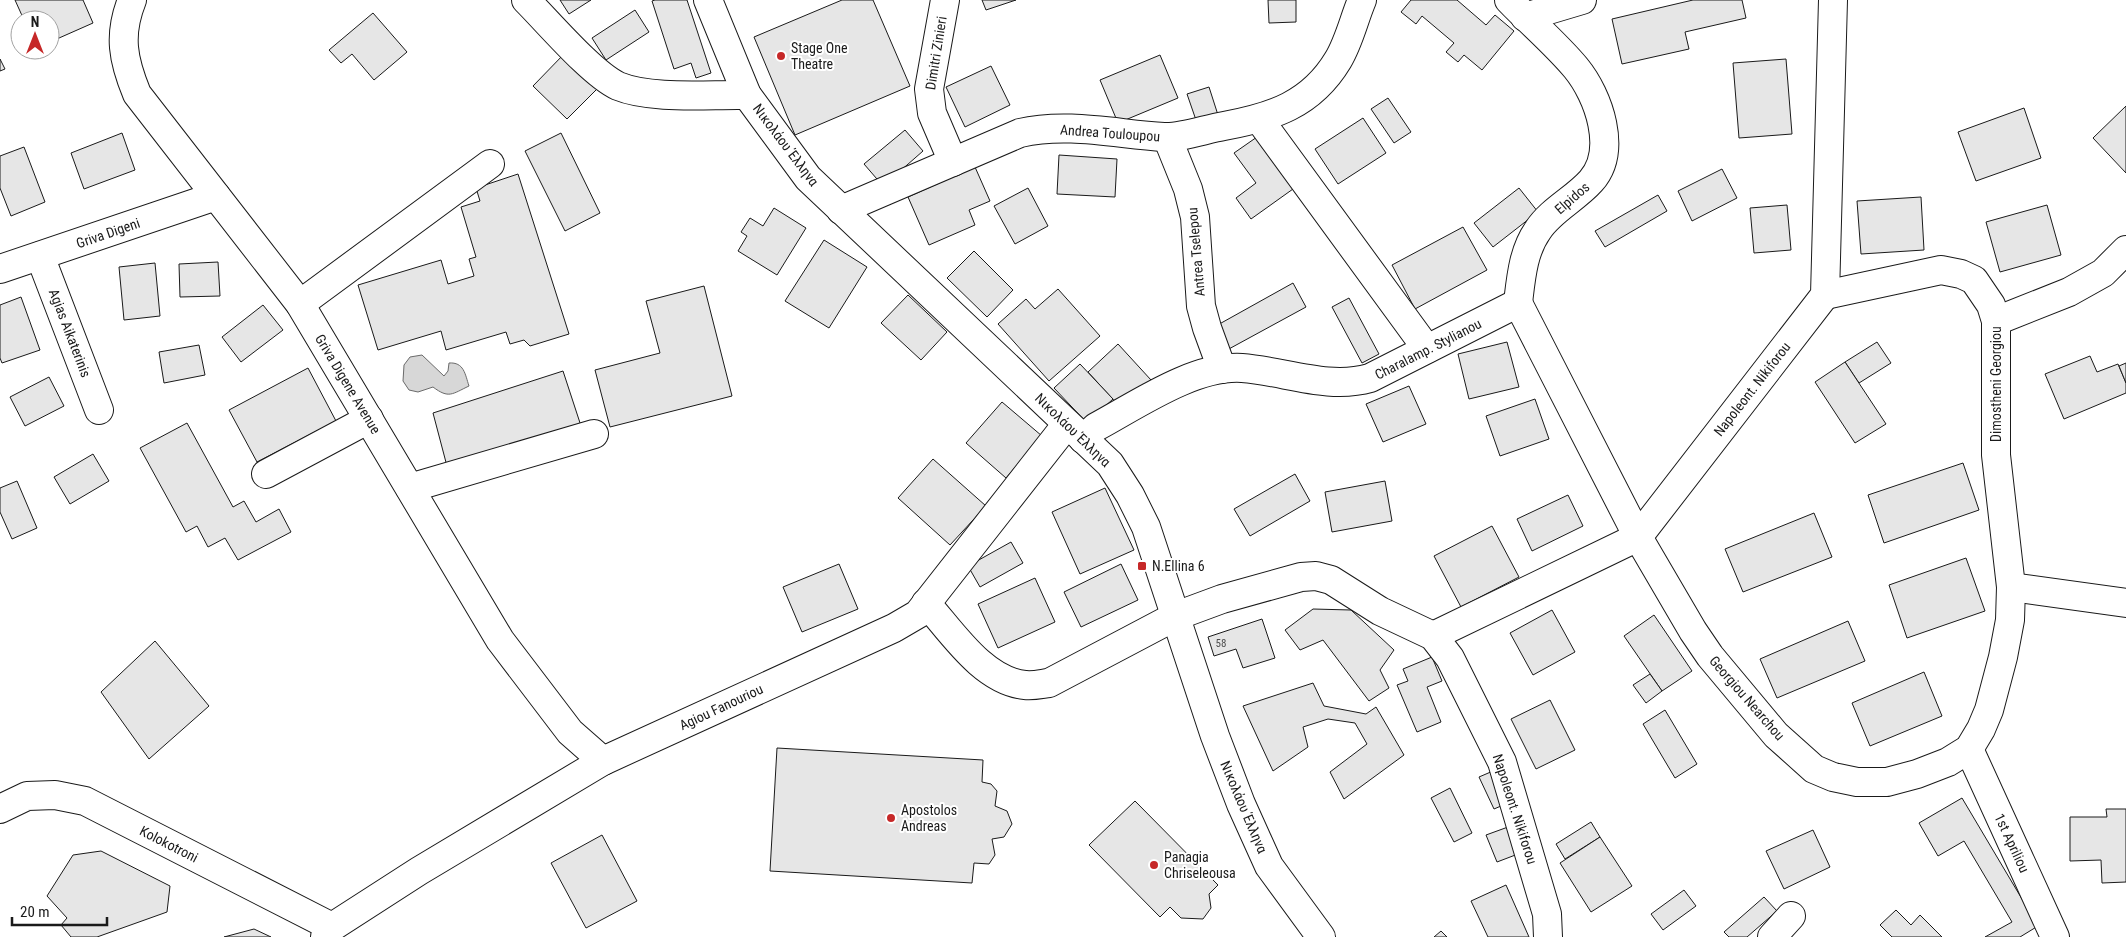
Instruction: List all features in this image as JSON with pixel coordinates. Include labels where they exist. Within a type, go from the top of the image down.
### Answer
[{"type":"street","name":"Griva Digene Avenue","points":[[132,0],[125,18],[123,41],[128,71],[137,94],[300,304],[500,640],[570,732],[602,761]]},
{"type":"street","points":[[526,0],[591,66],[617,85],[634,91],[655,94],[748,95]]},
{"type":"street","name":"Νικολάου Έλληνα","points":[[708,0],[748,95],[808,178],[1110,464],[1130,495],[1146,527],[1215,736],[1242,804],[1269,866],[1310,933]]},
{"type":"street","name":"Dimitri Zinieri","points":[[945,0],[928,89],[932,113],[953,162]]},
{"type":"street","name":"Andrea Touloupou","points":[[841,210],[1020,133],[1038,129],[1062,128],[1167,137],[1259,120],[1281,112],[1303,99],[1323,80],[1338,60],[1362,0]]},
{"type":"street","points":[[1517,8],[1582,0]]},
{"type":"street","points":[[1824,295],[1834,0]]},
{"type":"street","name":"Elpidos","points":[[1517,8],[1576,69],[1590,89],[1599,111],[1603,135],[1603,158],[1598,173],[1550,216],[1538,230],[1526,253],[1518,303]]},
{"type":"street","points":[[1259,120],[1427,349]]},
{"type":"street","name":"Antrea Tselepou","points":[[1167,137],[1188,189],[1195,217],[1201,306],[1222,369]]},
{"type":"street","points":[[300,304],[490,164]]},
{"type":"street","name":"Griva Digeni","points":[[0,269],[216,196]]},
{"type":"street","points":[[1996,321],[2068,292],[2103,273],[2126,250]]},
{"type":"street","name":"Agias Aikaterinis","points":[[40,256],[99,410]]},
{"type":"street","name":"Dimostheni Georgiou","points":[[1824,295],[1941,270],[1961,274],[1974,280],[1991,305],[1996,321],[1996,456],[2011,587]]},
{"type":"street","name":"Napoleont. Nikiforou","points":[[1433,636],[1638,537],[1824,295]]},
{"type":"street","name":"Charalamp. Stylianou","points":[[1075,432],[1096,427],[1189,377],[1222,369],[1242,368],[1338,382],[1356,382],[1370,378],[1518,303]]},
{"type":"street","name":"Georgiou Nearchou","points":[[1518,303],[1638,537],[1693,631],[1710,656],[1776,735],[1814,769],[1833,777],[1857,782],[1886,782],[1917,774],[1940,765],[1969,749]]},
{"type":"street","points":[[266,474],[370,420]]},
{"type":"street","name":"Agiou Fanouriou","points":[[329,932],[419,871],[602,761],[894,628],[918,614],[926,602],[1075,432]]},
{"type":"street","points":[[410,488],[594,434]]},
{"type":"street","name":"Napoleont. Nikiforou","points":[[926,602],[980,664],[1001,678],[1025,685],[1049,684],[1176,616],[1222,599],[1301,577],[1316,576],[1331,580],[1380,611],[1433,636],[1450,658],[1502,762],[1546,914],[1548,937]]},
{"type":"street","points":[[1969,749],[1981,729],[1989,710],[2004,657],[2010,620],[2011,587],[2126,603]]},
{"type":"street","name":"1st Apriliou","points":[[1969,749],[2055,937]]},
{"type":"street","name":"Kolokotroni","points":[[0,809],[27,796],[55,795],[85,801],[329,932]]},
{"type":"street","points":[[1772,937],[1791,916]]},
{"type":"shaded area","points":[[422,355],[444,376],[448,371],[449,363],[458,364],[465,373],[469,386],[451,394],[443,393],[433,387],[418,392],[409,390],[403,381],[404,365],[410,357]]},
{"type":"building","points":[[15,0],[83,0],[93,23],[60,38],[60,10],[20,10]]},
{"type":"building","points":[[560,0],[591,0],[569,14]]},
{"type":"building","points":[[687,0],[711,73],[696,78],[691,63],[674,69],[652,1]]},
{"type":"building","points":[[842,0],[873,0],[910,86],[795,135],[754,37]]},
{"type":"building","points":[[982,0],[1016,0],[986,10]]},
{"type":"building","points":[[1268,0],[1296,0],[1296,22],[1269,23]]},
{"type":"building","points":[[1411,0],[1457,0],[1486,25],[1495,15],[1514,31],[1482,70],[1464,55],[1458,62],[1446,52],[1454,43],[1422,16],[1416,24],[1401,12]]},
{"type":"building","points":[[1693,0],[1742,0],[1746,18],[1685,32],[1689,49],[1622,64],[1612,19]]},
{"type":"building","points":[[635,10],[649,32],[606,60],[592,38]]},
{"type":"building","points":[[373,13],[407,52],[374,80],[352,54],[341,63],[329,50]]},
{"type":"building","points":[[565,53],[599,87],[567,119],[533,86]]},
{"type":"building","points":[[1160,55],[1178,98],[1118,123],[1100,80]]},
{"type":"building","points":[[0,59],[5,69],[0,71]]},
{"type":"building","points":[[1786,59],[1792,134],[1739,138],[1733,63]]},
{"type":"building","points":[[991,66],[1010,105],[965,127],[946,87]]},
{"type":"building","points":[[1209,87],[1218,115],[1197,123],[1187,94]]},
{"type":"building","points":[[1388,98],[1411,132],[1394,143],[1371,109]]},
{"type":"building","points":[[2126,106],[2126,173],[2093,138]]},
{"type":"building","points":[[2024,108],[2041,158],[1976,181],[1958,132]]},
{"type":"building","points":[[1363,118],[1386,153],[1338,184],[1315,149]]},
{"type":"building","points":[[905,130],[923,151],[883,186],[864,164]]},
{"type":"building","points":[[122,133],[135,170],[84,189],[71,153]]},
{"type":"building","points":[[561,133],[600,213],[565,231],[525,151]]},
{"type":"building","points":[[1257,137],[1293,189],[1251,219],[1236,198],[1256,183],[1234,153]]},
{"type":"building","points":[[24,147],[45,202],[11,216],[0,188],[0,156]]},
{"type":"building","points":[[1059,155],[1117,159],[1115,197],[1057,194]]},
{"type":"building","points":[[975,167],[990,201],[969,210],[975,225],[929,245],[908,197]]},
{"type":"building","points":[[1722,169],[1737,198],[1692,221],[1678,191]]},
{"type":"building","points":[[518,174],[569,334],[530,346],[524,340],[510,344],[506,332],[446,350],[441,331],[378,350],[358,285],[441,260],[448,284],[474,276],[469,259],[476,257],[461,207],[480,201],[476,188]]},
{"type":"building","points":[[1028,188],[1048,226],[1015,244],[994,206]]},
{"type":"building","points":[[1519,188],[1538,212],[1493,247],[1474,223]]},
{"type":"building","points":[[1658,195],[1667,211],[1605,247],[1595,231]]},
{"type":"building","points":[[1921,197],[1924,250],[1861,254],[1857,201]]},
{"type":"building","points":[[1787,205],[1791,250],[1754,253],[1750,208]]},
{"type":"building","points":[[2047,205],[2061,255],[2000,272],[1986,222]]},
{"type":"building","points":[[774,208],[806,228],[777,275],[738,251],[747,236],[741,232],[750,218],[763,226]]},
{"type":"building","points":[[1463,227],[1487,270],[1415,309],[1392,265]]},
{"type":"building","points":[[824,240],[867,267],[829,328],[785,301]]},
{"type":"building","points":[[974,251],[1013,290],[987,317],[947,278]]},
{"type":"building","points":[[218,262],[220,296],[180,297],[179,264]]},
{"type":"building","points":[[155,263],[160,316],[124,320],[119,267]]},
{"type":"building","points":[[1293,283],[1306,307],[1227,350],[1214,327]]},
{"type":"building","points":[[704,286],[732,396],[610,427],[595,370],[660,353],[646,301]]},
{"type":"building","points":[[1058,289],[1100,336],[1049,381],[998,324],[1026,299],[1035,309]]},
{"type":"building","points":[[908,295],[947,332],[921,360],[881,323]]},
{"type":"building","points":[[21,297],[40,350],[2,363],[0,358],[0,305]]},
{"type":"building","points":[[1349,298],[1379,354],[1362,363],[1332,307]]},
{"type":"building","points":[[263,305],[283,330],[241,362],[222,337]]},
{"type":"building","points":[[1507,342],[1519,387],[1469,399],[1458,354]]},
{"type":"building","points":[[1877,342],[1891,363],[1859,383],[1845,362]]},
{"type":"building","points":[[1118,344],[1151,380],[1121,408],[1088,372]]},
{"type":"building","points":[[199,345],[205,375],[164,383],[159,352]]},
{"type":"building","points":[[2090,356],[2097,372],[2118,364],[2126,383],[2126,393],[2064,419],[2045,374]]},
{"type":"building","points":[[1845,362],[1886,424],[1855,443],[1815,382]]},
{"type":"building","points":[[2126,363],[2126,383],[2119,366]]},
{"type":"building","points":[[1080,364],[1113,399],[1087,423],[1054,388]]},
{"type":"building","points":[[308,368],[336,421],[257,462],[229,410]]},
{"type":"building","points":[[563,371],[582,429],[448,470],[433,413]]},
{"type":"building","points":[[49,377],[64,406],[25,426],[10,397]]},
{"type":"building","points":[[1409,386],[1426,424],[1383,442],[1366,404]]},
{"type":"building","points":[[1535,399],[1549,439],[1500,456],[1486,416]]},
{"type":"building","points":[[1002,402],[1042,436],[1006,478],[966,443]]},
{"type":"building","points":[[187,423],[233,507],[244,501],[256,522],[279,509],[291,532],[238,560],[225,538],[208,547],[197,526],[186,532],[140,448]]},
{"type":"building","points":[[93,454],[109,481],[70,504],[54,477]]},
{"type":"building","points":[[933,459],[986,506],[950,545],[898,498]]},
{"type":"building","points":[[1963,463],[1979,510],[1884,543],[1868,495]]},
{"type":"building","points":[[1295,474],[1310,501],[1250,536],[1234,509]]},
{"type":"building","points":[[17,481],[37,528],[12,539],[0,512],[0,488]]},
{"type":"building","points":[[1385,481],[1392,521],[1332,532],[1325,492]]},
{"type":"building","points":[[1105,488],[1134,550],[1080,574],[1052,512]]},
{"type":"building","points":[[1568,495],[1583,526],[1532,551],[1517,519]]},
{"type":"building","points":[[1814,513],[1832,557],[1743,592],[1725,549]]},
{"type":"building","points":[[1492,526],[1519,577],[1461,607],[1434,556]]},
{"type":"building","points":[[1011,542],[1023,563],[980,587],[968,566]]},
{"type":"building","points":[[1966,558],[1985,611],[1907,638],[1889,585]]},
{"type":"building","points":[[839,564],[858,609],[802,632],[783,587]]},
{"type":"building","points":[[1121,564],[1138,600],[1081,627],[1064,592]]},
{"type":"building","points":[[1035,578],[1055,622],[998,648],[978,604]]},
{"type":"building","points":[[1313,609],[1351,610],[1394,650],[1380,670],[1389,688],[1369,701],[1323,640],[1300,650],[1285,630]]},
{"type":"building","points":[[1552,610],[1575,652],[1533,675],[1510,633]]},
{"type":"building","points":[[1654,615],[1692,671],[1662,691],[1624,636]]},
{"type":"building","points":[[1262,619],[1275,658],[1243,668],[1236,649],[1214,656],[1208,637]]},
{"type":"building","points":[[1848,621],[1865,661],[1777,698],[1760,659]]},
{"type":"building","points":[[155,641],[209,706],[149,759],[101,692]]},
{"type":"building","points":[[1432,657],[1442,681],[1427,687],[1441,722],[1417,732],[1397,685],[1408,681],[1403,669]]},
{"type":"building","points":[[1924,672],[1942,716],[1870,746],[1852,703]]},
{"type":"building","points":[[1650,674],[1662,691],[1646,703],[1633,685]]},
{"type":"building","points":[[1313,683],[1324,706],[1366,714],[1376,707],[1404,755],[1344,799],[1330,772],[1367,744],[1355,723],[1328,719],[1303,727],[1308,747],[1273,771],[1243,706]]},
{"type":"building","points":[[1550,700],[1575,750],[1536,769],[1511,719]]},
{"type":"building","points":[[1665,710],[1697,764],[1675,778],[1643,724]]},
{"type":"building","name":"Apostolos Andreas","points":[[777,748],[983,760],[982,782],[991,784],[997,791],[995,806],[1007,811],[1012,824],[1004,837],[992,839],[995,855],[989,864],[974,863],[972,883],[770,871]]},
{"type":"building","points":[[1493,771],[1508,803],[1494,809],[1479,777]]},
{"type":"building","points":[[1450,788],[1472,833],[1454,842],[1431,798]]},
{"type":"building","points":[[1962,798],[2038,926],[2020,937],[1985,937],[2012,922],[1964,841],[1938,856],[1919,823]]},
{"type":"building","name":"Panagia Chriseleousa","points":[[1135,801],[1218,885],[1209,894],[1211,908],[1203,919],[1181,918],[1170,907],[1160,917],[1089,845]]},
{"type":"building","points":[[2106,809],[2126,809],[2126,882],[2102,883],[2101,860],[2070,861],[2070,817],[2107,817]]},
{"type":"building","points":[[1591,822],[1600,837],[1565,859],[1556,844]]},
{"type":"building","points":[[1508,827],[1518,854],[1497,862],[1486,835]]},
{"type":"building","points":[[1813,830],[1830,867],[1784,889],[1766,851]]},
{"type":"building","points":[[602,835],[637,901],[586,928],[551,863]]},
{"type":"building","points":[[1600,837],[1632,886],[1591,912],[1560,863]]},
{"type":"building","points":[[101,851],[170,886],[167,912],[97,937],[71,937],[61,925],[67,918],[47,896],[73,855]]},
{"type":"building","points":[[1506,885],[1529,937],[1488,937],[1471,901]]},
{"type":"building","points":[[1684,890],[1696,906],[1663,930],[1651,914]]},
{"type":"building","points":[[1764,897],[1777,911],[1747,937],[1729,937],[1724,932]]},
{"type":"building","points":[[1896,910],[1911,925],[1920,915],[1942,937],[1892,937],[1880,925]]},
{"type":"building","points":[[254,929],[271,937],[224,937]]},
{"type":"building","points":[[1441,931],[1447,937],[1434,937]]},
{"type":"place","name":"Stage One Theatre","points":[[781,56]]},
{"type":"place","name":"N.Ellina 6","points":[[1142,566]]},
{"type":"place","name":"Apostolos Andreas","points":[[891,818]]},
{"type":"place","name":"Panagia Chriseleousa","points":[[1154,865]]}]
